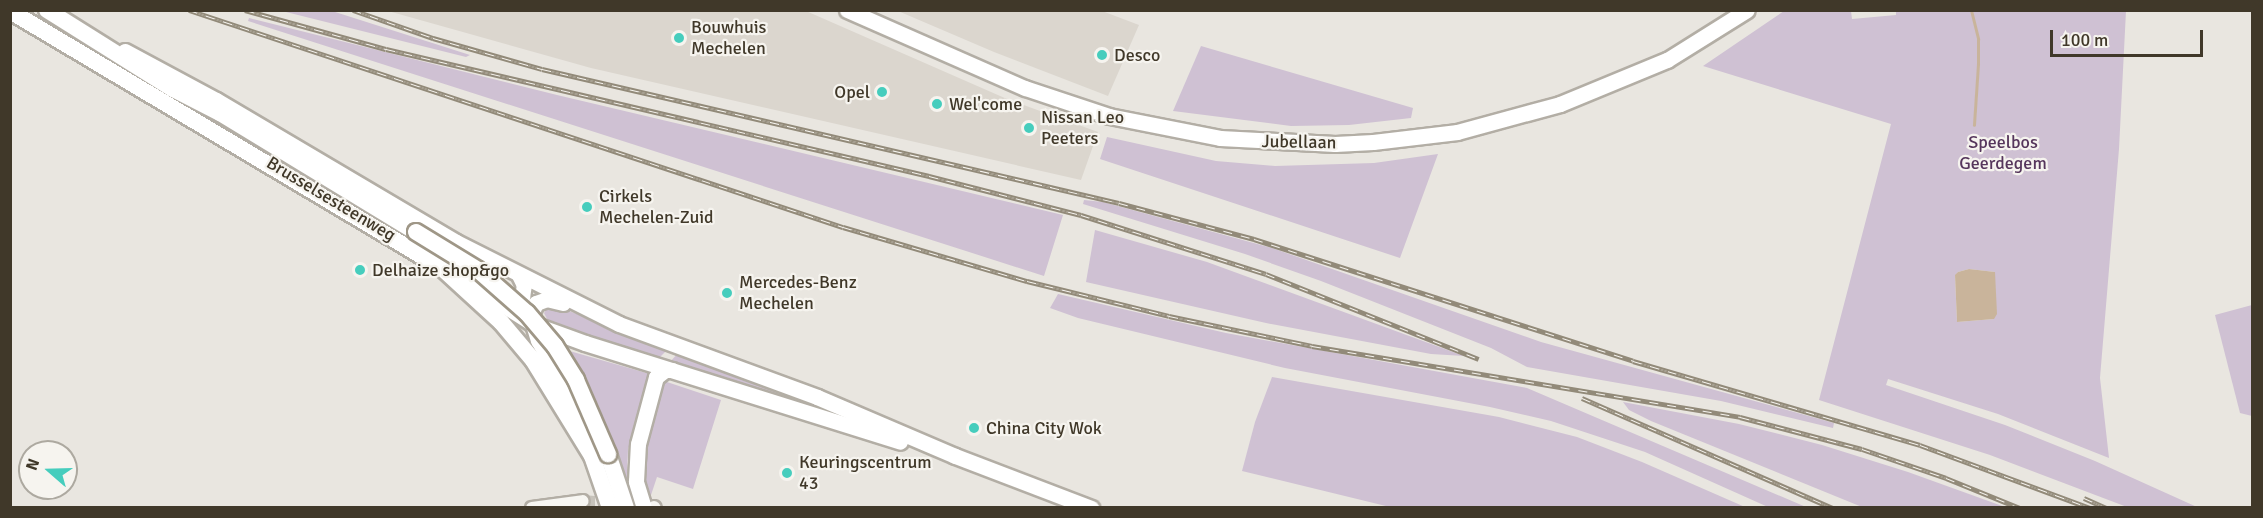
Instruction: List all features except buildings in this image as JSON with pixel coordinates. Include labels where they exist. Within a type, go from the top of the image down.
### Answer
[{"type":"highway","name":"Brusselsesteenweg","points":[[47,10],[67,22]]},
{"type":"highway","name":"Brusselsesteenweg","points":[[10,11],[442,268]]},
{"type":"highway","points":[[67,22],[154,78],[220,113],[478,270],[527,313],[555,346],[576,380],[600,455],[610,507]]},
{"type":"highway","points":[[442,268],[517,340],[600,455],[626,507]]},
{"type":"main road","name":"Jubellaan","points":[[847,10],[1025,88],[1108,116],[1192,134],[1306,144],[1411,138],[1457,132],[1524,116],[1597,90],[1665,60],[1747,10]]},
{"type":"main road","name":"Brusselsesteenweg","points":[[67,22],[216,100],[393,206],[519,275],[619,324],[833,413],[1091,507]]},
{"type":"main road","name":"Brusselsesteenweg","points":[[442,268],[533,324],[621,355],[833,413]]},
{"type":"main road","points":[[500,303],[514,304],[522,297],[524,285],[519,275]]},
{"type":"main road","points":[[600,455],[582,426],[564,386],[538,340],[533,324],[532,309],[536,303],[547,298],[619,324]]},
{"type":"main road","points":[[644,507],[636,481],[638,444],[656,377],[664,370],[672,370]]},
{"type":"street","points":[[532,507],[583,501]]},
{"type":"shaded area","points":[[388,11],[806,11],[1007,99],[1098,132],[1081,180],[591,68]]},
{"type":"shaded area","points":[[898,11],[1102,11],[1139,25],[1108,96],[994,52]]},
{"type":"shaded area","points":[[1969,269],[1995,272],[1997,314],[1994,319],[1957,322],[1955,275]]},
{"type":"green space","name":"Speelbos Geerdegem","points":[[1896,10],[2126,11],[2119,149],[2100,378],[2109,458],[1998,414],[1888,379],[1886,385],[2005,425],[2095,461],[2197,507],[2127,507],[1990,455],[1819,400],[1891,124],[1703,66],[1784,11],[1851,11],[1852,19],[1896,15]],"holes":[[[1969,269],[1995,272],[1994,319],[1957,322],[1955,276],[1958,272]]]},
{"type":"green space","points":[[282,11],[332,11],[470,55],[466,57]]},
{"type":"green space","points":[[249,18],[557,95],[1063,215],[1044,276],[248,21]]},
{"type":"green space","points":[[1201,46],[1413,108],[1411,118],[1349,125],[1291,126],[1173,111]]},
{"type":"green space","points":[[1107,137],[1216,161],[1275,166],[1374,163],[1438,154],[1400,258],[1100,159]]},
{"type":"green space","points":[[1084,200],[1103,202],[1272,248],[1541,342],[1834,423],[1833,428],[1721,401],[1527,367],[1491,348],[1321,281],[1245,254],[1083,204]]},
{"type":"green space","points":[[1095,230],[1207,262],[1464,356],[1431,354],[1266,323],[1086,282]]},
{"type":"green space","points":[[1058,294],[1226,333],[1527,388],[1806,507],[1768,507],[1645,452],[1551,421],[1490,407],[1285,368],[1078,318],[1050,308]]},
{"type":"green space","points":[[2252,305],[2252,416],[2240,413],[2215,315]]},
{"type":"green space","points":[[548,307],[559,307],[637,338],[664,345],[667,350],[660,357],[651,357],[566,331],[548,321],[544,313]]},
{"type":"green space","points":[[566,350],[650,374],[639,422],[628,449],[627,476],[630,495],[593,397]]},
{"type":"green space","points":[[680,351],[823,407],[824,411],[669,363]]},
{"type":"green space","points":[[1272,377],[1499,417],[1577,437],[1642,462],[1745,507],[1390,507],[1242,471],[1255,422]]},
{"type":"green space","points":[[664,381],[721,400],[693,489],[657,477],[651,495],[645,495],[641,461],[657,386]]},
{"type":"green space","points":[[1623,402],[1739,424],[1822,445],[1908,472],[2005,507],[1862,507],[1651,421],[1629,410]]},
{"type":"waterway","points":[[1971,10],[1978,39],[1974,125]]},
{"type":"tunnel","points":[[583,501],[651,507]]},
{"type":"railway","points":[[189,10],[843,227],[1027,281],[1169,316],[1312,346],[1740,417],[1862,449],[1946,478],[2020,508]]},
{"type":"railway","points":[[245,10],[386,49],[929,176],[1081,215],[1266,274],[1479,359]]},
{"type":"railway","points":[[353,10],[433,38],[542,69],[1119,203],[1254,239],[1633,361],[1920,445],[2090,508]]},
{"type":"railway","points":[[1582,398],[1833,508]]},
{"type":"railway","points":[[2084,498],[2106,508]]},
{"type":"place","name":"Bouwhuis Mechelen","points":[[679,38]]},
{"type":"place","name":"Desco","points":[[1102,55]]},
{"type":"place","name":"Opel","points":[[882,92]]},
{"type":"place","name":"Wel'come","points":[[937,104]]},
{"type":"place","name":"Nissan Leo Peeters","points":[[1029,128]]},
{"type":"place","name":"Cirkels Mechelen-Zuid","points":[[587,207]]},
{"type":"place","name":"Delhaize shop&go","points":[[360,270]]},
{"type":"place","name":"Mercedes-Benz Mechelen","points":[[727,293]]},
{"type":"place","name":"China City Wok","points":[[974,428]]},
{"type":"place","name":"Keuringscentrum 43","points":[[787,473]]}]
